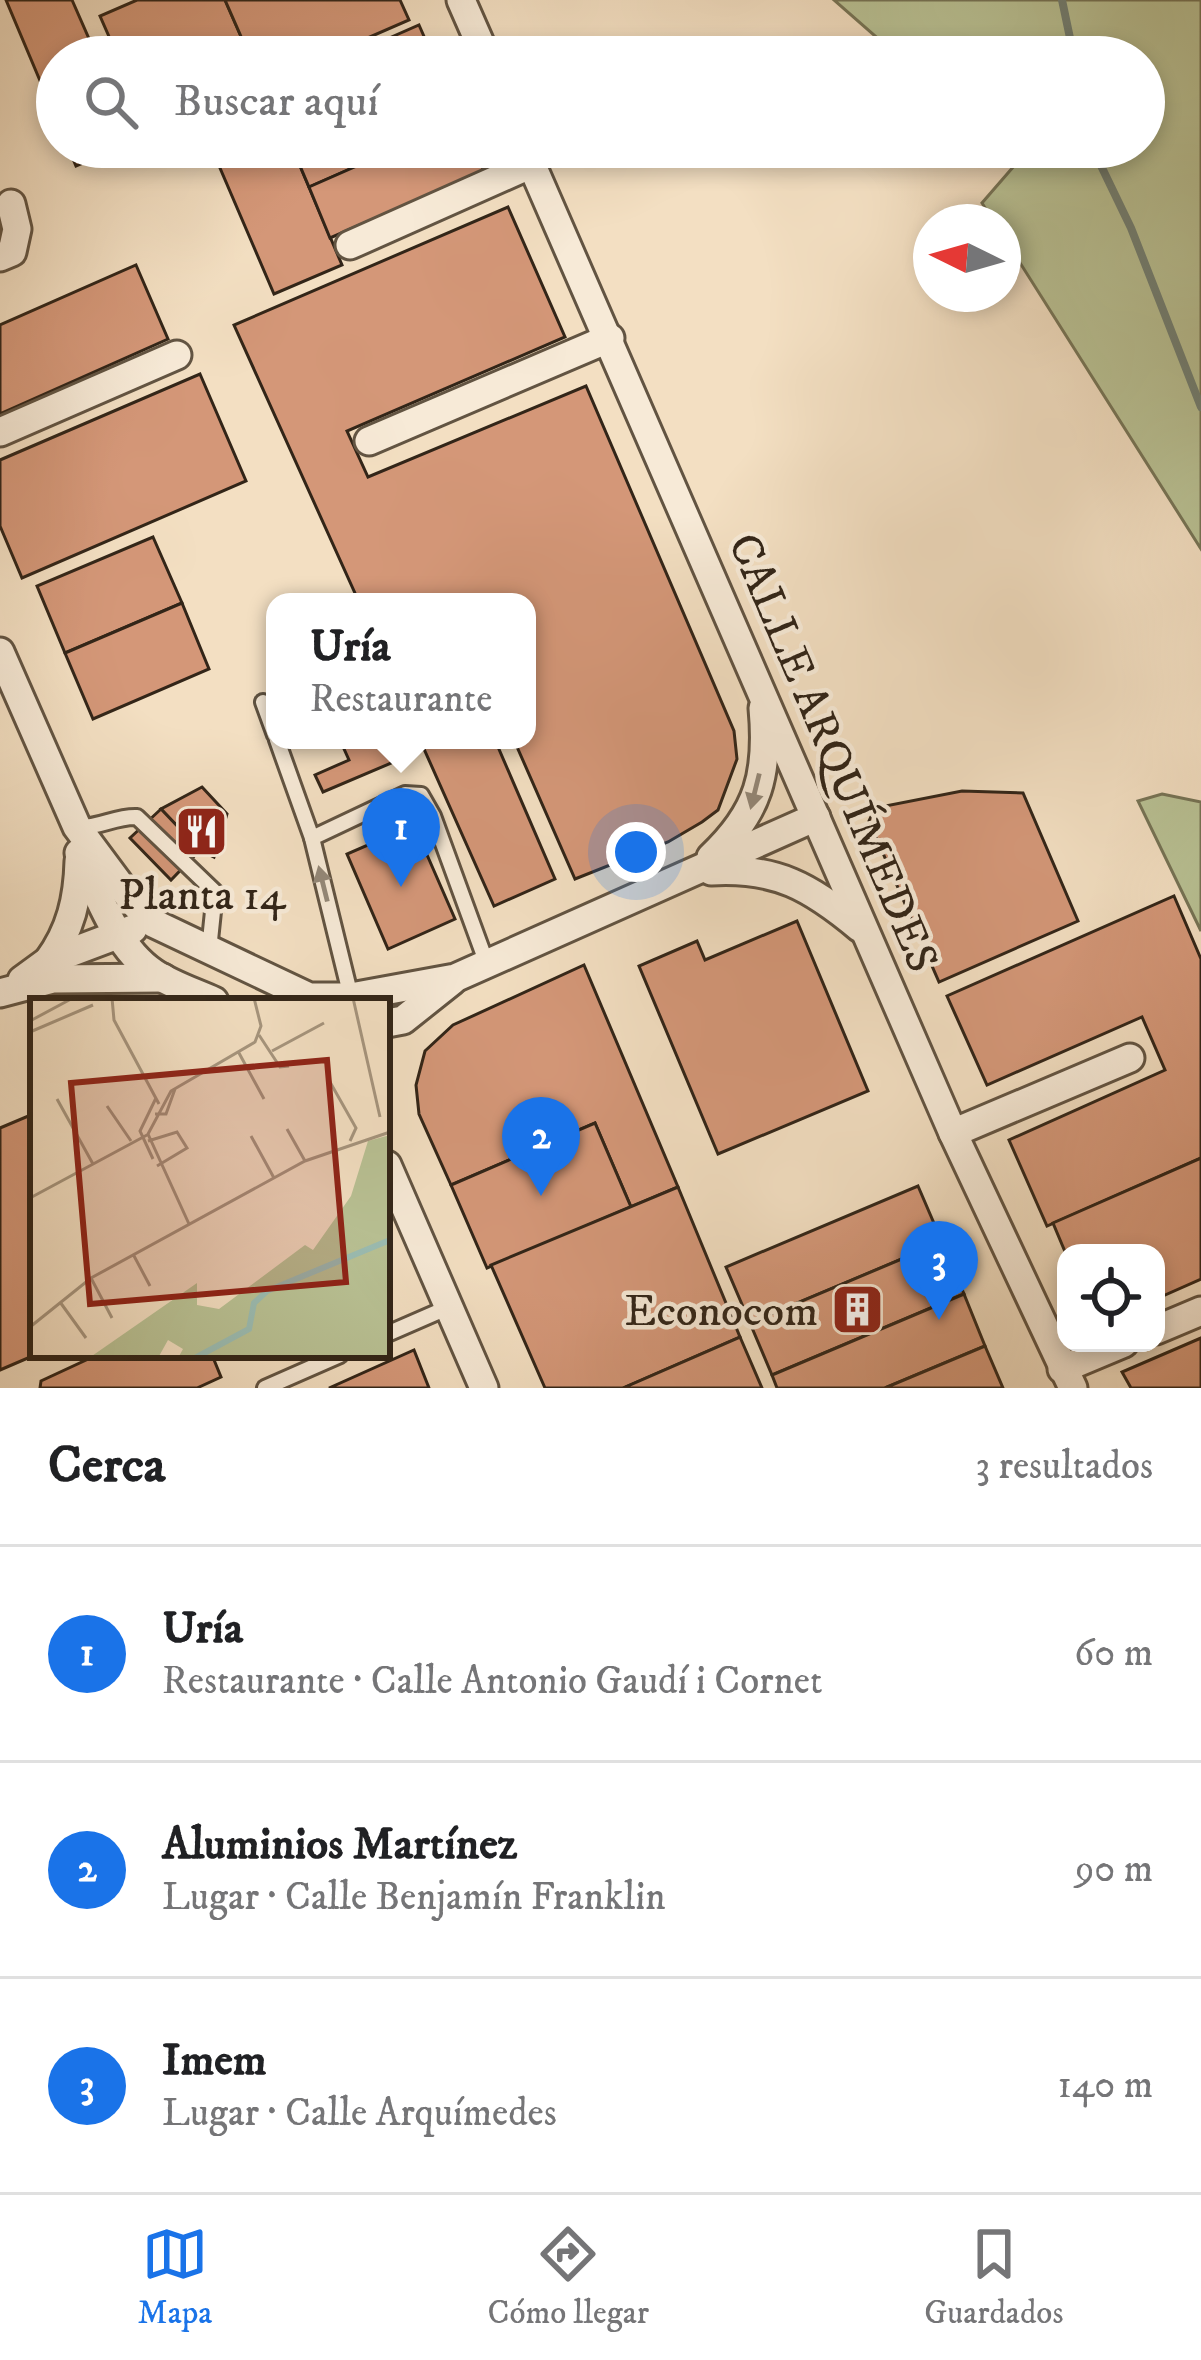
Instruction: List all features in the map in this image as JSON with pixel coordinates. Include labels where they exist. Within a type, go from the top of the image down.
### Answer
[{"type":"street","points":[[461,0],[476,36]]},
{"type":"street","points":[[350,245],[504,168]]},
{"type":"street","name":"CALLE ARQUÍMEDES","points":[[533,168],[953,1133],[1067,1378]]},
{"type":"street","points":[[0,256],[11,252],[17,229],[11,204]]},
{"type":"street","points":[[369,441],[610,338]]},
{"type":"street","points":[[0,432],[177,355]]},
{"type":"street","points":[[0,652],[119,932],[134,955],[163,978],[207,998]]},
{"type":"street","points":[[694,872],[739,831],[754,806],[766,740],[761,688]]},
{"type":"street","points":[[392,1015],[455,978],[816,817]]},
{"type":"street","points":[[78,840],[153,923],[308,998]]},
{"type":"street","points":[[51,970],[79,895],[78,840]]},
{"type":"street","points":[[694,872],[734,869],[777,875],[823,897],[868,935]]},
{"type":"street","points":[[119,932],[132,901]]},
{"type":"street","points":[[4,992],[119,932],[153,923]]},
{"type":"street","points":[[51,970],[163,978]]},
{"type":"street","points":[[330,998],[455,978]]},
{"type":"street","points":[[392,1015],[417,985]]},
{"type":"street","points":[[953,1133],[1130,1058]]},
{"type":"street","points":[[390,1173],[484,1388]]},
{"type":"street","points":[[1165,1326],[1201,1311]]},
{"type":"street","points":[[1067,1378],[1109,1352]]},
{"type":"lane","points":[[263,702],[266,710]]},
{"type":"lane","points":[[280,749],[312,838],[351,997]]},
{"type":"lane","points":[[312,838],[405,794],[422,795],[487,964]]},
{"type":"lane","points":[[78,840],[123,817],[136,817],[215,892],[209,950]]},
{"type":"lane","points":[[390,1333],[448,1307]]},
{"type":"lane","points":[[265,1388],[333,1358]]},
{"type":"green space","points":[[834,0],[1201,0],[1201,549],[1021,264],[1021,204],[982,203],[1012,168],[1165,168],[1165,36],[875,36]]},
{"type":"green space","points":[[1162,794],[1201,802],[1201,931],[1138,801]]},
{"type":"building","points":[[6,0],[72,0],[88,36],[36,36],[36,71]]},
{"type":"building","points":[[137,0],[225,0],[241,36],[109,36],[100,16]]},
{"type":"building","points":[[225,0],[400,0],[409,20],[372,36],[241,36]]},
{"type":"building","points":[[419,25],[424,36],[394,36]]},
{"type":"building","points":[[220,168],[301,168],[342,265],[274,294]]},
{"type":"building","points":[[301,168],[352,168],[309,187]]},
{"type":"building","points":[[352,168],[484,171],[330,238],[309,187]]},
{"type":"building","points":[[508,207],[565,337],[347,431],[368,477],[586,386],[734,731],[737,759],[718,810],[668,842],[575,879],[518,749],[536,749],[536,593],[355,593],[234,325]]},
{"type":"building","points":[[136,265],[168,339],[0,414],[0,325]]},
{"type":"building","points":[[200,374],[246,481],[22,578],[0,526],[0,460]]},
{"type":"building","points":[[153,537],[182,603],[65,653],[37,586]]},
{"type":"building","points":[[182,603],[209,669],[93,719],[65,653]]},
{"type":"building","points":[[344,749],[400,749],[403,758],[323,792],[315,775],[349,760]]},
{"type":"building","points":[[424,749],[499,749],[555,879],[494,906]]},
{"type":"building","name":"Planta 14","points":[[202,787],[227,814],[214,857],[200,850],[161,809]]},
{"type":"building","points":[[962,791],[1023,793],[1078,921],[939,982],[869,821],[875,808]]},
{"type":"building","points":[[161,809],[200,850],[171,880],[130,838]]},
{"type":"building","points":[[414,825],[455,919],[388,949],[347,854]]},
{"type":"building","points":[[1174,896],[1201,959],[1201,1158],[1047,1226],[1009,1140],[1165,1070],[1142,1017],[987,1085],[947,996]]},
{"type":"building","points":[[797,921],[868,1091],[718,1154],[639,966],[697,941],[705,960]]},
{"type":"building","points":[[584,965],[678,1187],[631,1207],[595,1123],[451,1185],[419,1114],[416,1085],[425,1051],[453,1025]]},
{"type":"building","points":[[30,1115],[30,1357],[0,1370],[0,1128]]},
{"type":"building","points":[[595,1123],[631,1207],[487,1268],[451,1185]]},
{"type":"building","points":[[1201,1158],[1201,1279],[1165,1295],[1165,1244],[1062,1244],[1053,1223]]},
{"type":"building","points":[[918,1186],[942,1242],[750,1323],[726,1267]]},
{"type":"building","points":[[678,1187],[740,1337],[623,1388],[545,1388],[491,1265]]},
{"type":"building","name":"Econocom","points":[[942,1242],[964,1294],[772,1375],[750,1323]]},
{"type":"building","points":[[964,1294],[985,1346],[885,1388],[777,1388],[772,1375]]},
{"type":"building","points":[[740,1337],[762,1388],[623,1388]]},
{"type":"building","points":[[1201,1338],[1201,1388],[1131,1388],[1122,1372]]},
{"type":"building","points":[[985,1346],[1003,1388],[885,1388]]},
{"type":"building","points":[[414,1350],[429,1388],[329,1388]]},
{"type":"building","points":[[91,1358],[213,1358],[221,1377],[197,1388],[40,1388],[41,1381]]},
{"type":"waterway","points":[[1062,0],[1070,36]]},
{"type":"waterway","points":[[1102,168],[1131,228],[1201,407]]},
{"type":"place","name":"Planta 14","points":[[202,832]]},
{"type":"place","name":"Uría","points":[[401,887]]},
{"type":"place","name":"Aluminios Martínez","points":[[541,1196]]},
{"type":"place","name":"Econocom","points":[[857,1309]]},
{"type":"place","name":"Imem","points":[[939,1320]]}]
